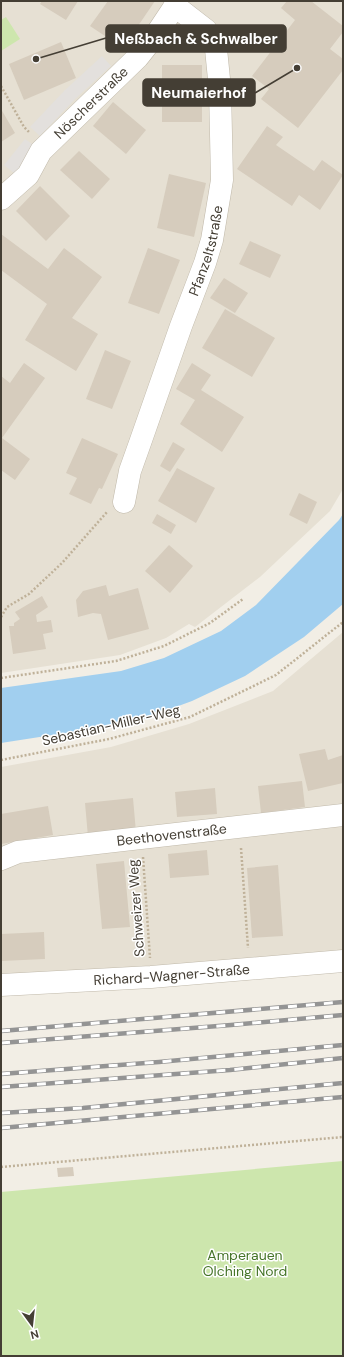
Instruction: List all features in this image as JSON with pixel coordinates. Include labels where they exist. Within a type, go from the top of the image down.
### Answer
[{"type":"street","name":"Nöscherstraße","points":[[1,199],[28,175],[41,151],[138,57],[156,34],[175,3]]},
{"type":"street","name":"Pfanzeltstraße","points":[[124,502],[130,472],[205,262],[217,214],[222,180],[220,89],[216,49],[206,30],[175,3]]},
{"type":"street","name":"Beethovenstraße","points":[[1,859],[18,852],[343,815]]},
{"type":"street","name":"Richard-Wagner-Straße","points":[[1,985],[151,977],[343,961]]},
{"type":"path","points":[[1,86],[24,127],[46,146]]},
{"type":"path","points":[[1,617],[7,607],[29,594],[62,563],[87,536],[105,513],[124,502]]},
{"type":"path","points":[[1,678],[109,663],[164,646],[210,623],[243,599]]},
{"type":"path","name":"Sebastian-Miller-Weg","points":[[1,760],[109,739],[190,717],[276,675],[343,622]]},
{"type":"path","points":[[240,827],[249,969]]},
{"type":"path","name":"Schweizer Weg","points":[[142,838],[151,977]]},
{"type":"path","points":[[1,1167],[343,1137]]},
{"type":"shaded area","points":[[1,1],[343,1],[343,489],[330,511],[260,577],[195,627],[189,624],[166,638],[120,655],[1,673]]},
{"type":"shaded area","points":[[102,56],[111,66],[75,99],[40,136],[30,127],[65,90]]},
{"type":"shaded area","points":[[25,139],[35,146],[15,174],[4,165]]},
{"type":"shaded area","points":[[343,632],[343,964],[1,987],[1,767],[111,747],[189,724],[273,691]]},
{"type":"green space","points":[[6,17],[20,39],[1,51],[1,20]]},
{"type":"green space","name":"Amperauen Olching Nord","points":[[343,1161],[343,1356],[1,1356],[1,1192]]},
{"type":"water","points":[[343,514],[343,604],[304,637],[245,676],[192,701],[143,719],[1,743],[1,688],[121,671],[164,658],[221,631],[256,605],[339,520]]},
{"type":"building","points":[[42,1],[78,1],[66,20],[40,4]]},
{"type":"building","points":[[108,1],[155,1],[123,48],[90,26]]},
{"type":"building","points":[[287,1],[311,1],[343,26],[343,32],[330,49],[343,59],[343,70],[298,128],[261,99],[269,89],[252,76],[295,20],[281,8]]},
{"type":"building","points":[[61,42],[76,78],[24,100],[9,64]]},
{"type":"building","points":[[162,65],[202,65],[202,122],[162,122]]},
{"type":"building","points":[[113,102],[146,130],[126,154],[93,126]]},
{"type":"building","points":[[1,109],[15,133],[1,142]]},
{"type":"building","points":[[267,126],[283,137],[276,145],[314,171],[322,160],[343,175],[320,210],[299,195],[292,206],[237,169]]},
{"type":"building","points":[[79,151],[110,179],[92,199],[60,170]]},
{"type":"building","points":[[169,174],[206,183],[194,237],[157,228]]},
{"type":"building","points":[[40,186],[70,216],[46,241],[16,211]]},
{"type":"building","points":[[1,234],[48,269],[64,248],[102,277],[72,318],[98,334],[76,371],[25,340],[47,304],[1,270]]},
{"type":"building","points":[[250,241],[281,255],[270,278],[239,264]]},
{"type":"building","points":[[148,248],[180,260],[159,314],[128,303]]},
{"type":"building","points":[[224,278],[248,293],[235,313],[210,298]]},
{"type":"building","points":[[225,309],[275,338],[252,377],[202,348]]},
{"type":"building","points":[[105,350],[131,361],[112,409],[86,399]]},
{"type":"building","points":[[24,363],[45,378],[2,438],[30,459],[15,480],[1,470],[1,376],[10,383]]},
{"type":"building","points":[[192,363],[211,375],[201,390],[244,417],[222,452],[180,424],[195,400],[176,389]]},
{"type":"building","points":[[82,438],[118,454],[102,489],[99,488],[91,504],[69,494],[77,478],[66,473]]},
{"type":"building","points":[[173,442],[185,449],[170,472],[160,466]]},
{"type":"building","points":[[177,468],[215,488],[196,523],[158,501]]},
{"type":"building","points":[[299,493],[317,502],[307,524],[289,515]]},
{"type":"building","points":[[157,514],[176,525],[171,534],[152,523]]},
{"type":"building","points":[[169,545],[193,566],[170,593],[145,571]]},
{"type":"building","points":[[106,585],[109,596],[138,588],[149,629],[108,640],[101,614],[93,613],[78,617],[76,600],[83,591]]},
{"type":"building","points":[[42,596],[48,607],[36,615],[37,622],[51,620],[53,632],[43,634],[46,649],[13,654],[9,626],[14,626],[14,623],[20,619],[15,612]]},
{"type":"building","points":[[325,749],[328,760],[343,755],[343,783],[308,791],[299,754]]},
{"type":"building","points":[[302,781],[305,807],[261,813],[258,786]]},
{"type":"building","points":[[215,788],[217,814],[177,817],[175,792]]},
{"type":"building","points":[[133,798],[136,832],[88,837],[85,803]]},
{"type":"building","points":[[48,806],[53,835],[1,844],[1,814]]},
{"type":"building","points":[[207,850],[209,875],[170,878],[168,854]]},
{"type":"building","points":[[124,861],[130,927],[102,929],[96,864]]},
{"type":"building","points":[[278,865],[283,936],[252,938],[247,868]]},
{"type":"building","points":[[44,932],[45,959],[1,961],[1,934]]},
{"type":"building","points":[[73,1167],[74,1176],[58,1177],[57,1168]]},
{"type":"railway","points":[[1,1031],[343,1002]]},
{"type":"railway","points":[[1,1043],[343,1015]]},
{"type":"railway","points":[[1,1074],[159,1062],[343,1045]]},
{"type":"railway","points":[[1,1087],[230,1070],[343,1058]]},
{"type":"railway","points":[[1,1113],[83,1108],[343,1083]]},
{"type":"railway","points":[[1,1128],[343,1097]]},
{"type":"place","name":"Neßbach & Schwalber","points":[[36,59]]},
{"type":"place","name":"Neumaierhof","points":[[297,68]]}]
